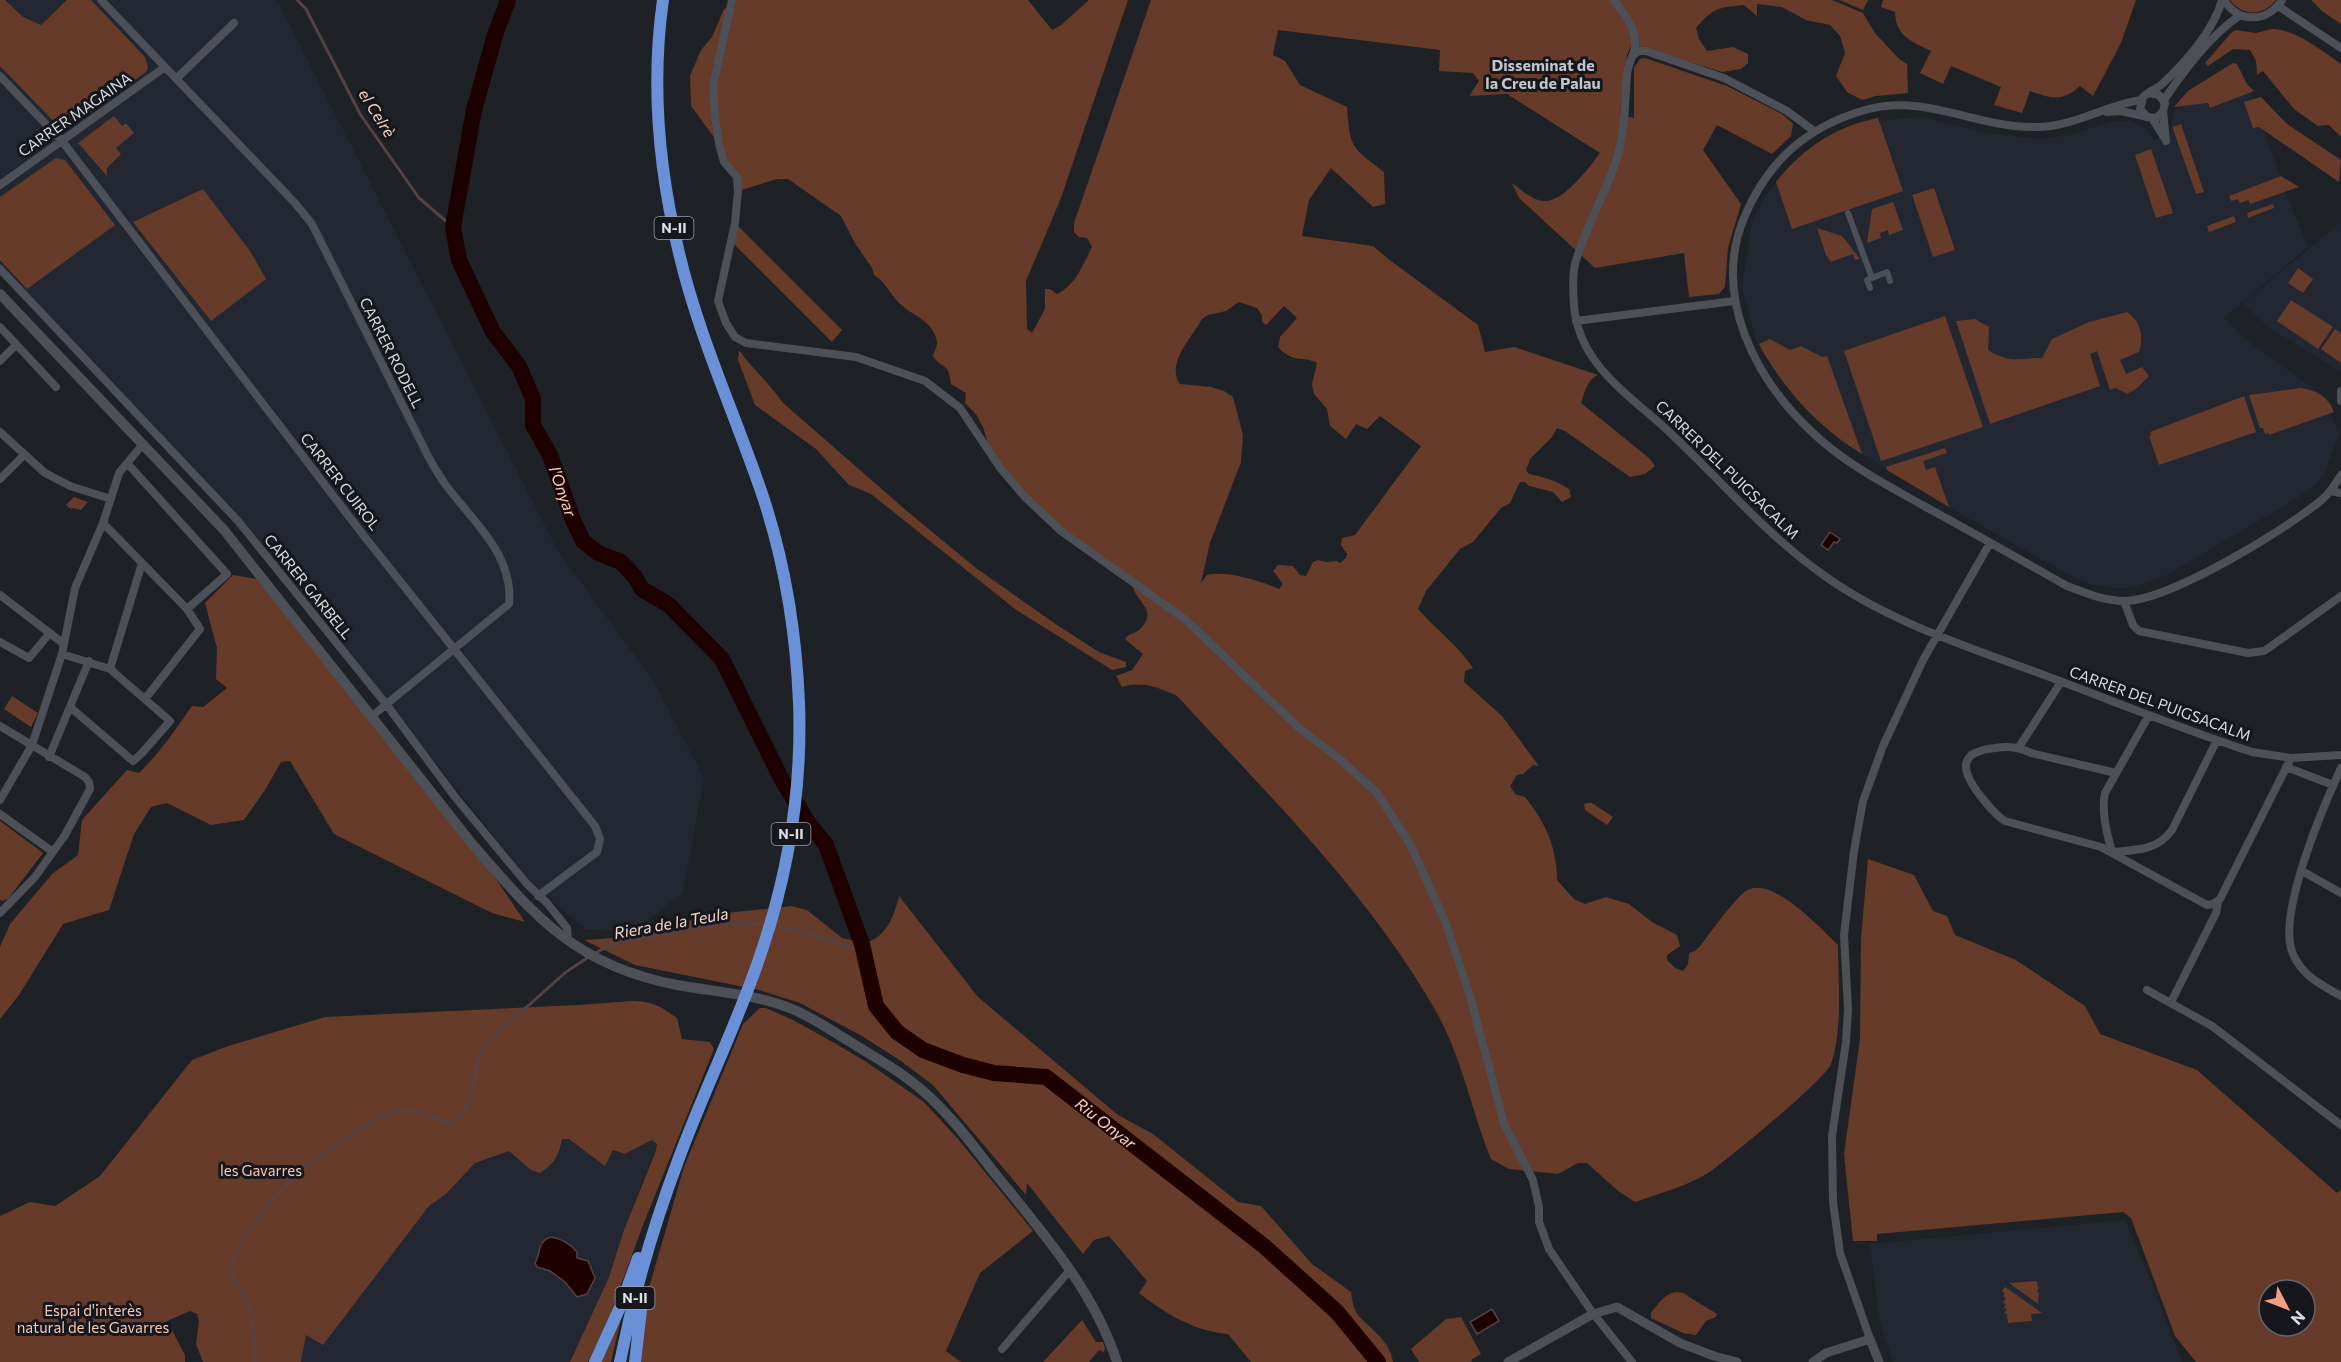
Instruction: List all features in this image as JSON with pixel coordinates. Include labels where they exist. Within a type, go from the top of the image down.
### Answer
[{"type":"highway","name":"N-II","points":[[621,1362],[660,1211],[680,1154],[728,1039],[762,949],[781,885],[793,818],[800,724],[791,621],[780,557],[761,491],[691,296],[672,223],[658,108],[658,44],[663,0]]},
{"type":"highway","points":[[595,1362],[621,1305],[645,1238],[660,1211]]},
{"type":"highway","points":[[635,1362],[640,1309],[652,1260],[653,1235]]},
{"type":"main road","points":[[0,294],[224,530],[473,845],[514,894],[542,922],[568,942],[608,964],[640,977],[752,998],[806,1015],[901,1074],[924,1092],[958,1130],[1053,1245],[1101,1320],[1117,1362]]},
{"type":"street","name":"CARRER RODELL","points":[[101,0],[295,203],[312,224],[428,456],[444,483],[495,548],[503,562],[510,589],[509,604],[372,716]]},
{"type":"street","points":[[732,0],[713,86],[714,115],[719,144],[724,162],[737,177],[735,223],[718,301],[735,337],[746,342],[856,357],[925,381],[945,395],[968,418],[1001,469],[1043,516],[1186,620],[1298,727],[1377,792],[1410,844],[1445,921],[1471,999],[1504,1124],[1533,1180],[1539,1207],[1539,1222],[1549,1249],[1593,1314],[1632,1362]]},
{"type":"street","name":"CARRER DEL PUIGSACALM","points":[[1614,0],[1632,26],[1636,40],[1627,74],[1626,109],[1621,143],[1576,264],[1573,288],[1576,321],[1592,359],[1606,376],[1666,429],[1760,523],[1795,554],[1825,577],[1896,617],[1965,647],[2259,754],[2291,758],[2341,755]]},
{"type":"street","points":[[2223,0],[2230,9],[2240,15],[2260,17],[2280,3],[2341,48]]},
{"type":"street","points":[[2223,0],[2209,30],[2167,79],[2141,100],[2125,102],[2069,123],[2036,127],[2006,125],[1934,107],[1906,104],[1866,110],[1814,131],[1782,158],[1764,178],[1752,198],[1741,224],[1736,251],[1733,273],[1734,301],[1740,324],[1769,384],[1812,433],[1856,467],[2067,586],[2100,597],[2124,601],[2156,595],[2248,549],[2320,502],[2341,475]]},
{"type":"street","points":[[2141,100],[2140,109],[2150,117],[2166,141],[2164,100],[2215,35],[2240,15]]},
{"type":"street","points":[[177,78],[234,23]]},
{"type":"street","points":[[1633,55],[1639,51],[1646,51],[1716,75],[1787,111],[1814,131]]},
{"type":"street","name":"CARRER MAGAINA","points":[[0,185],[165,67]]},
{"type":"street","name":"CARRER CUIROL","points":[[0,76],[62,141],[599,833],[597,852],[538,896]]},
{"type":"street","points":[[2149,93],[2156,93],[2164,100]]},
{"type":"street","points":[[2099,112],[2121,111],[2158,117],[2163,111]]},
{"type":"street","points":[[1848,213],[1872,278]]},
{"type":"street","name":"CARRER GARBELL","points":[[0,270],[238,521],[386,704],[455,797],[567,928],[568,942]]},
{"type":"street","points":[[1870,288],[1867,280],[1887,272],[1890,281]]},
{"type":"street","points":[[1576,321],[1734,301]]},
{"type":"street","points":[[0,327],[56,387]]},
{"type":"street","points":[[0,361],[16,345]]},
{"type":"street","points":[[2341,391],[2341,402]]},
{"type":"street","points":[[0,432],[45,473],[70,486],[111,499]]},
{"type":"street","points":[[0,800],[32,745],[62,654],[75,588],[103,523],[119,473],[142,444]]},
{"type":"street","points":[[0,479],[24,455]]},
{"type":"street","points":[[127,464],[227,574],[187,609]]},
{"type":"street","points":[[2330,491],[2341,493]]},
{"type":"street","points":[[103,523],[187,609],[200,629],[144,699]]},
{"type":"street","points":[[1879,1362],[1839,1253],[1833,1202],[1832,1136],[1845,1052],[1848,1010],[1844,935],[1849,884],[1863,801],[1872,774],[1917,672],[1990,543]]},
{"type":"street","points":[[110,669],[142,563]]},
{"type":"street","points":[[0,595],[64,644]]},
{"type":"street","points":[[2124,601],[2133,625],[2139,632],[2248,653],[2264,651],[2341,596]]},
{"type":"street","points":[[0,642],[30,658],[49,634]]},
{"type":"street","points":[[62,654],[110,669],[170,721],[133,761],[70,706]]},
{"type":"street","points":[[49,757],[89,661]]},
{"type":"street","points":[[2019,747],[2061,682]]},
{"type":"street","points":[[2112,852],[2103,801],[2149,715]]},
{"type":"street","points":[[0,726],[84,777],[89,782],[90,789],[78,813],[35,877],[0,912]]},
{"type":"street","points":[[2112,852],[2142,849],[2163,841],[2172,830],[2217,740]]},
{"type":"street","points":[[2116,773],[2031,753],[2019,747],[1976,751],[1966,764],[1970,782],[1995,813],[2010,824],[2101,847],[2200,902],[2207,905],[2218,902]]},
{"type":"street","points":[[2171,1002],[2216,913],[2218,902],[2291,758]]},
{"type":"street","points":[[2286,768],[2333,785]]},
{"type":"street","points":[[2341,768],[2302,871],[2288,929],[2291,948],[2304,972],[2341,996]]},
{"type":"street","points":[[0,814],[53,852]]},
{"type":"street","points":[[2302,871],[2341,893]]},
{"type":"street","points":[[2147,990],[2212,1026],[2341,1125]]},
{"type":"street","points":[[1002,1349],[1070,1270]]},
{"type":"street","points":[[1508,1362],[1593,1314],[1613,1308],[1622,1308],[1641,1322],[1680,1343],[1737,1362]]},
{"type":"street","points":[[1813,1362],[1827,1353],[1870,1339]]},
{"type":"shaded area","points":[[0,0],[273,0],[278,2],[558,551],[653,680],[704,778],[683,892],[635,931],[586,930],[531,882],[240,519],[0,265]]},
{"type":"shaded area","points":[[2233,64],[2250,90],[2284,188],[2308,247],[2224,318],[2244,338],[2324,396],[2339,433],[2326,471],[2317,483],[2299,497],[2167,575],[2122,589],[2091,584],[2077,579],[1957,512],[1841,441],[1801,403],[1768,362],[1756,341],[1742,288],[1752,221],[1765,196],[1799,159],[1871,121],[1921,117],[1987,133],[2041,139],[2069,135],[2114,121],[2132,121],[2148,130],[2154,140],[2169,133],[2175,109]]},
{"type":"shaded area","points":[[2341,222],[2341,372],[2268,327],[2243,303]]},
{"type":"shaded area","points":[[1830,532],[1840,539],[1837,543],[1834,542],[1828,550],[1821,545]]},
{"type":"shaded area","points":[[562,1139],[625,1154],[652,1140],[657,1144],[624,1230],[609,1277],[570,1362],[301,1362],[306,1335],[323,1344],[429,1206],[446,1194],[475,1163],[509,1151],[531,1170],[560,1152]]},
{"type":"shaded area","points":[[2125,1220],[2182,1362],[1893,1362],[1880,1323],[1870,1244]]},
{"type":"shaded area","points":[[551,1237],[569,1244],[577,1252],[577,1258],[588,1261],[595,1278],[587,1294],[577,1297],[565,1282],[550,1271],[537,1267],[535,1263],[541,1244]]},
{"type":"shaded area","points":[[1492,1309],[1499,1321],[1477,1334],[1470,1322]]},
{"type":"green space","points":[[0,0],[5,0],[23,17],[41,25],[67,0],[91,0],[145,57],[148,68],[146,72],[68,128],[60,128],[0,66]]},
{"type":"green space","points":[[732,0],[1028,0],[1052,30],[1089,0],[1128,0],[1061,198],[1026,281],[1027,329],[1032,333],[1045,309],[1045,289],[1050,289],[1057,294],[1064,290],[1078,274],[1092,247],[1087,238],[1079,237],[1074,232],[1074,223],[1151,0],[1832,0],[1863,13],[1875,33],[1899,59],[1907,64],[1908,93],[1876,96],[1862,100],[1847,92],[1836,76],[1845,53],[1840,36],[1830,25],[1806,20],[1782,7],[1757,4],[1757,16],[1744,5],[1722,8],[1712,12],[1696,28],[1699,39],[1707,51],[1733,47],[1748,54],[1748,63],[1741,69],[1722,72],[1632,44],[1627,55],[1620,115],[1634,118],[1634,68],[1640,59],[1645,58],[1727,86],[1782,114],[1793,124],[1791,136],[1772,154],[1717,125],[1703,150],[1741,204],[1728,248],[1725,287],[1719,294],[1689,297],[1684,253],[1595,268],[1519,198],[1512,183],[1527,195],[1540,201],[1552,200],[1560,196],[1576,183],[1600,153],[1507,94],[1469,96],[1479,81],[1473,73],[1439,71],[1440,50],[1278,30],[1273,55],[1285,61],[1300,85],[1347,107],[1350,131],[1355,146],[1384,172],[1385,204],[1373,207],[1331,168],[1309,200],[1302,236],[1373,246],[1478,325],[1485,352],[1514,347],[1598,375],[1589,383],[1581,403],[1649,458],[1655,466],[1645,474],[1630,477],[1565,431],[1557,428],[1552,437],[1530,459],[1526,470],[1529,474],[1549,479],[1569,489],[1571,497],[1562,502],[1553,492],[1520,482],[1510,503],[1501,508],[1473,542],[1460,549],[1426,591],[1418,609],[1461,652],[1473,668],[1465,671],[1464,682],[1502,716],[1539,766],[1533,765],[1523,774],[1517,775],[1510,786],[1515,794],[1525,797],[1544,826],[1555,857],[1557,880],[1574,899],[1585,904],[1606,897],[1629,904],[1652,922],[1677,935],[1680,946],[1667,955],[1667,960],[1675,968],[1683,971],[1688,964],[1689,953],[1701,945],[1746,891],[1756,888],[1768,890],[1795,905],[1838,945],[1839,1005],[1835,1050],[1831,1064],[1812,1086],[1754,1137],[1708,1173],[1681,1186],[1635,1202],[1618,1191],[1587,1163],[1578,1163],[1558,1174],[1509,1169],[1491,1159],[1454,1049],[1438,1015],[1382,928],[1283,809],[1177,696],[1150,686],[1122,687],[1116,676],[1132,670],[1143,654],[1125,639],[1139,630],[1147,618],[1146,610],[1130,580],[1043,516],[992,456],[983,427],[976,414],[965,403],[966,393],[951,384],[947,369],[933,356],[937,343],[932,329],[904,308],[882,281],[874,275],[841,216],[788,179],[777,179],[738,191],[733,171],[719,144],[691,106],[690,76],[701,50],[712,37],[724,9],[730,7]],"holes":[[[1239,302],[1257,308],[1262,315],[1262,322],[1266,325],[1284,306],[1297,318],[1280,337],[1278,347],[1288,356],[1317,363],[1312,384],[1314,394],[1327,409],[1330,426],[1346,439],[1356,424],[1367,429],[1380,416],[1421,446],[1355,535],[1342,538],[1341,545],[1347,554],[1346,558],[1340,563],[1318,560],[1313,562],[1306,576],[1300,575],[1293,566],[1278,565],[1273,571],[1283,584],[1279,589],[1253,580],[1224,574],[1207,575],[1201,583],[1210,543],[1241,462],[1243,435],[1233,397],[1211,387],[1180,384],[1176,376],[1178,359],[1182,350],[1202,319],[1208,315],[1226,311]]]},
{"type":"green space","points":[[1839,0],[1868,0],[1863,10]]},
{"type":"green space","points":[[1883,0],[2136,0],[2121,43],[2093,96],[2080,86],[2067,95],[2056,98],[2030,91],[2022,113],[1994,105],[2001,87],[1951,66],[1943,84],[1920,73],[1931,51],[1911,41],[1902,33],[1898,27],[1895,12],[1881,7]]},
{"type":"green space","points":[[2230,0],[2276,0],[2259,12],[2247,12],[2235,6]]},
{"type":"green space","points":[[2311,0],[2341,0],[2341,24],[2322,11]]},
{"type":"green space","points":[[2272,29],[2299,37],[2341,64],[2341,137],[2329,125],[2318,126],[2294,109],[2263,71],[2257,75],[2256,61],[2250,50],[2233,49],[2208,66],[2205,63],[2232,32],[2236,30],[2256,33]]},
{"type":"green space","points":[[2233,63],[2237,64],[2247,84],[2254,91],[2210,108],[2208,103],[2174,107],[2188,91]]},
{"type":"green space","points":[[2261,97],[2287,124],[2341,160],[2339,182],[2259,127],[2253,128],[2244,102]]},
{"type":"green space","points":[[114,116],[122,126],[126,123],[134,133],[116,148],[121,154],[107,168],[107,176],[78,143]]},
{"type":"green space","points":[[1878,118],[1903,191],[1792,229],[1776,182],[1797,159],[1821,141],[1848,127]]},
{"type":"green space","points":[[2181,124],[2204,192],[2196,194],[2174,132],[2173,127]]},
{"type":"green space","points":[[2151,149],[2173,213],[2156,218],[2135,155]]},
{"type":"green space","points":[[56,158],[65,160],[115,225],[27,289],[0,260],[0,197]]},
{"type":"green space","points":[[2281,176],[2299,187],[2250,204],[2248,200],[2240,203],[2238,199],[2231,201],[2229,196]]},
{"type":"green space","points":[[1934,188],[1955,250],[1933,257],[1912,195]]},
{"type":"green space","points":[[203,189],[250,251],[266,279],[211,321],[133,222]]},
{"type":"green space","points":[[1893,202],[1903,230],[1889,235],[1888,230],[1880,233],[1881,238],[1867,243],[1872,209]]},
{"type":"green space","points":[[2273,204],[2274,208],[2248,218],[2247,213]]},
{"type":"green space","points":[[2234,216],[2236,222],[2209,232],[2207,226]]},
{"type":"green space","points":[[735,223],[842,330],[832,342],[731,241]]},
{"type":"green space","points":[[1817,228],[1842,236],[1860,259],[1855,260],[1853,254],[1831,262],[1826,255]]},
{"type":"green space","points":[[2298,268],[2313,279],[2303,293],[2288,283]]},
{"type":"green space","points":[[2291,300],[2333,327],[2318,349],[2277,321]]},
{"type":"green space","points":[[2127,312],[2135,320],[2140,330],[2140,346],[2139,352],[2120,360],[2126,374],[2142,367],[2149,376],[2136,389],[2127,394],[2116,388],[2110,390],[2097,351],[2090,354],[2100,386],[1990,424],[1956,321],[1975,319],[1989,327],[1988,350],[1996,354],[2014,359],[2042,358],[2052,339],[2089,322]]},
{"type":"green space","points":[[1945,316],[1983,427],[1881,461],[1844,351]]},
{"type":"green space","points":[[2335,329],[2341,333],[2341,363],[2321,349]]},
{"type":"green space","points":[[1770,339],[1790,350],[1801,346],[1822,357],[1827,356],[1862,454],[1816,419],[1779,376],[1759,344]]},
{"type":"green space","points":[[739,350],[782,402],[976,568],[1099,652],[1126,662],[1126,667],[1112,670],[1015,609],[871,494],[849,485],[816,449],[755,405],[738,360]]},
{"type":"green space","points":[[2301,388],[2321,395],[2329,402],[2334,412],[2269,435],[2269,433],[2265,434],[2263,428],[2260,428],[2249,395]]},
{"type":"green space","points":[[2244,396],[2256,432],[2159,465],[2149,436],[2150,432]]},
{"type":"green space","points":[[1945,448],[1947,453],[1923,461],[1926,470],[1935,467],[1949,507],[1887,470],[1886,467]]},
{"type":"green space","points":[[74,497],[88,502],[81,510],[71,509],[66,505]]},
{"type":"green space","points":[[233,575],[264,580],[473,845],[525,922],[492,913],[334,834],[290,761],[281,762],[244,820],[211,825],[167,803],[151,807],[134,834],[109,910],[63,924],[19,995],[0,1019],[0,947],[10,924],[52,874],[78,855],[82,820],[127,770],[139,773],[161,749],[192,706],[203,707],[227,688],[216,679],[217,648],[205,603]]},
{"type":"green space","points":[[12,696],[38,713],[31,727],[4,709]]},
{"type":"green space","points":[[1592,803],[1613,817],[1607,825],[1585,810],[1584,804]]},
{"type":"green space","points":[[0,821],[43,853],[8,899],[2,901],[0,900]]},
{"type":"green space","points":[[1868,859],[1914,875],[1933,911],[1947,916],[1955,935],[2016,960],[2085,1006],[2100,1034],[2197,1070],[2337,1193],[2341,1190],[2341,1362],[2196,1362],[2175,1336],[2131,1218],[2123,1212],[1877,1234],[1877,1241],[1853,1241],[1844,1154],[1860,1039],[1861,939]]},
{"type":"green space","points":[[899,896],[978,997],[1118,1115],[1153,1134],[1238,1202],[1261,1206],[1312,1264],[1351,1292],[1356,1313],[1384,1341],[1393,1362],[1251,1362],[1228,1334],[1204,1329],[1181,1320],[1139,1293],[1147,1281],[1109,1236],[1094,1240],[1083,1254],[1027,1183],[1026,1195],[933,1085],[862,1036],[800,1003],[759,990],[635,965],[584,940],[614,938],[717,914],[791,906],[807,910],[842,938],[866,943],[879,936],[884,930],[892,918]]},
{"type":"green space","name":"les Gavarres","points":[[632,1001],[651,1003],[666,1010],[677,1018],[682,1039],[710,1042],[714,1049],[643,1225],[610,1315],[588,1362],[570,1362],[609,1277],[624,1230],[655,1153],[657,1144],[652,1140],[625,1154],[613,1150],[605,1166],[569,1139],[562,1139],[555,1159],[540,1173],[531,1170],[509,1151],[475,1163],[446,1194],[429,1206],[323,1345],[306,1335],[301,1362],[203,1362],[196,1344],[199,1321],[197,1314],[190,1311],[167,1321],[185,1355],[185,1362],[0,1362],[0,1216],[30,1202],[55,1206],[100,1176],[192,1060],[228,1046],[325,1017]]},
{"type":"green space","points":[[760,1008],[766,1008],[793,1020],[831,1041],[868,1063],[924,1102],[958,1139],[1033,1231],[980,1273],[946,1351],[961,1362],[639,1362],[641,1327],[648,1291],[684,1167],[743,1024]]},
{"type":"green space","points":[[2036,1281],[2039,1288],[2037,1291],[2038,1304],[2009,1283]]},
{"type":"green space","points":[[2001,1284],[2042,1313],[2031,1314],[2032,1321],[2008,1323],[2007,1314],[2004,1313],[2007,1310],[2004,1307],[2006,1305],[2003,1302],[2006,1299],[2002,1291],[2005,1287]]},
{"type":"green space","points":[[1676,1292],[1683,1293],[1717,1314],[1716,1317],[1706,1321],[1696,1335],[1683,1333],[1651,1318],[1651,1313],[1662,1300]]},
{"type":"green space","points":[[1461,1317],[1481,1354],[1471,1360],[1472,1362],[1419,1362],[1411,1349],[1446,1319]]},
{"type":"green space","points":[[621,1319],[611,1362],[601,1362]]},
{"type":"green space","points":[[1082,1320],[1096,1342],[1103,1342],[1104,1352],[1099,1350],[1089,1362],[1043,1362]]},
{"type":"waterway","name":"el Celrè","points":[[297,0],[306,9],[360,114],[419,198],[453,227]]},
{"type":"waterway","name":"l'Onyar","points":[[508,0],[495,35],[474,110],[453,227],[459,260],[493,332],[519,366],[533,399],[533,425],[550,455],[573,520],[583,541],[598,553],[621,562],[635,577],[642,589],[669,605],[722,659],[781,778],[807,821],[826,845],[862,944],[876,1006],[897,1032],[923,1050],[963,1065],[994,1073],[1046,1077],[1264,1246],[1337,1312],[1378,1362]]},
{"type":"waterway","name":"Riera de la Teula","points":[[596,953],[624,942],[710,926],[738,923],[765,925]]},
{"type":"waterway","name":"Riera de la Teula","points":[[772,926],[819,937],[865,954]]},
{"type":"waterway","name":"Riera de la Teula","points":[[255,1362],[250,1315],[246,1300],[232,1271],[240,1245],[274,1198],[299,1173],[328,1150],[384,1116],[412,1110],[450,1124],[458,1120],[471,1098],[479,1054],[501,1030],[566,972],[590,956]]},
{"type":"district","name":"Disseminat de la Creu de Palau","points":[[1543,74]]},
{"type":"water label","name":"Riu Onyar","points":[[1106,1124]]},
{"type":"park label","name":"Espai d'interès natural de les Gavarres","points":[[93,1320]]}]
